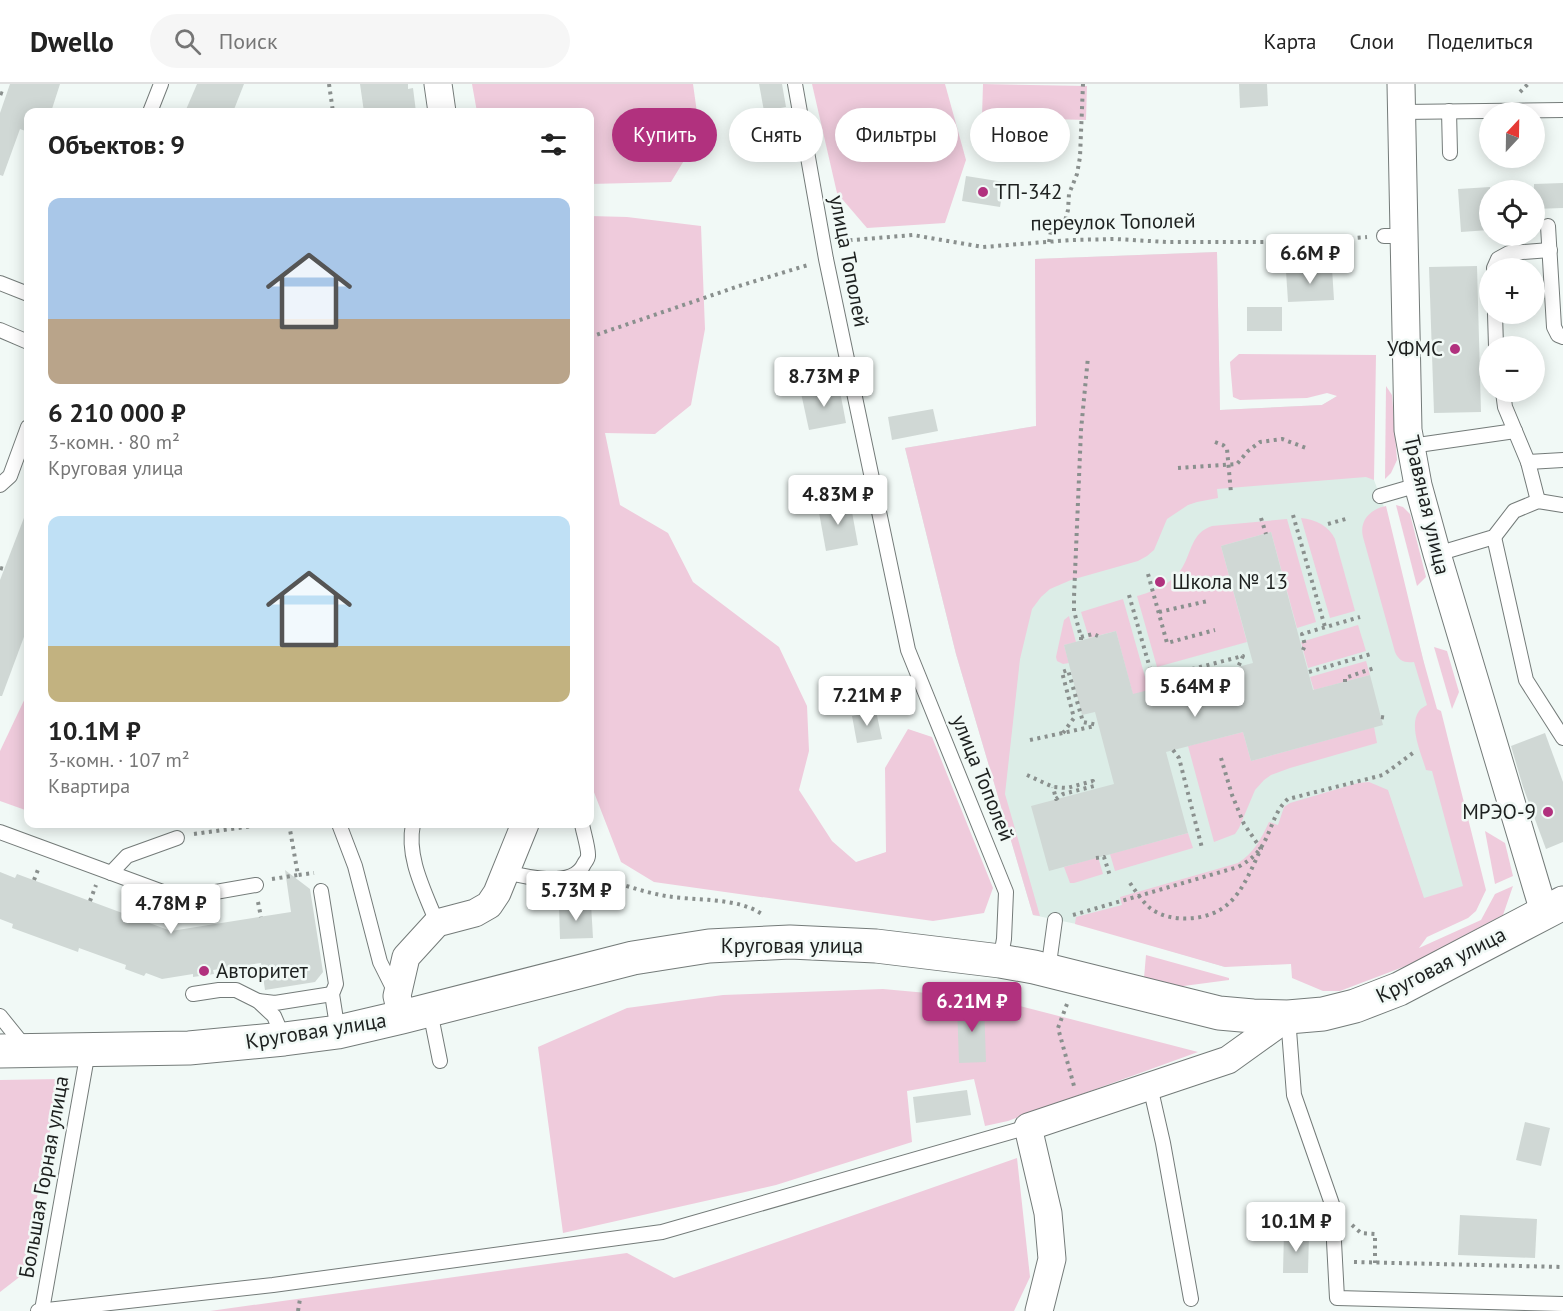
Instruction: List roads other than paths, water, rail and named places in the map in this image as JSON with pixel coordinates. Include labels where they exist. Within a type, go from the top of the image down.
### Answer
[{"type":"street","points":[[438,84],[441,108]]},
{"type":"street","name":"Травяная улица","points":[[1401,84],[1402,112],[1395,236],[1408,430],[1418,485],[1437,554],[1553,908]]},
{"type":"street","points":[[410,1008],[406,957],[437,923],[475,913],[489,905],[497,893],[523,828]]},
{"type":"street","name":"Круговая улица","points":[[14,1051],[189,1048],[338,1032],[410,1008],[633,958],[709,946],[790,942],[876,946],[1000,962],[1062,974],[1219,1012],[1288,1017],[1323,1014],[1355,1006],[1399,990],[1553,908]]},
{"type":"street","points":[[1039,1311],[1052,1259],[1048,1213],[1028,1127],[1228,1060],[1288,1017]]},
{"type":"lane","points":[[152,108],[161,84]]},
{"type":"lane","name":"улица Тополей","points":[[795,84],[826,259],[908,650],[1006,892],[1004,939],[1000,962]]},
{"type":"lane","points":[[1402,112],[1563,110]]},
{"type":"lane","points":[[1449,111],[1450,153]]},
{"type":"lane","points":[[1548,226],[1554,327],[1558,335],[1563,337]]},
{"type":"lane","points":[[1500,258],[1509,253],[1550,250]]},
{"type":"lane","points":[[0,283],[24,292]]},
{"type":"lane","points":[[0,330],[24,340]]},
{"type":"lane","points":[[1504,402],[1528,462],[1538,501]]},
{"type":"lane","points":[[1411,446],[1515,431]]},
{"type":"lane","points":[[0,485],[10,476],[24,438]]},
{"type":"lane","points":[[1528,462],[1563,460]]},
{"type":"lane","points":[[1380,496],[1418,485]]},
{"type":"lane","points":[[1437,554],[1494,537],[1514,511],[1538,501],[1563,505]]},
{"type":"lane","points":[[1494,537],[1526,680],[1563,738]]},
{"type":"lane","points":[[341,828],[355,866],[380,962],[410,1008],[440,1061]]},
{"type":"lane","points":[[412,828],[413,859],[437,923]]},
{"type":"lane","points":[[506,872],[545,879],[569,878],[582,870],[588,856],[583,828]]},
{"type":"lane","points":[[0,832],[171,895],[187,897],[259,883]]},
{"type":"lane","points":[[111,873],[127,856],[177,838]]},
{"type":"lane","points":[[321,891],[336,984],[332,994],[338,1032]]},
{"type":"lane","points":[[1059,918],[1062,974]]},
{"type":"lane","points":[[193,994],[236,990],[258,1001],[274,1016],[284,1039]]},
{"type":"lane","points":[[258,1001],[275,1003],[332,994]]},
{"type":"lane","points":[[0,1016],[14,1051]]},
{"type":"lane","points":[[1288,1017],[1294,1095],[1332,1204],[1337,1298],[1563,1304]]},
{"type":"lane","name":"Большая Горная улица","points":[[40,1311],[88,1051]]},
{"type":"lane","points":[[1150,1086],[1163,1143],[1191,1299]]},
{"type":"lane","points":[[40,1311],[273,1285],[662,1232],[1028,1127]]},
{"type":"place","name":"ТП-342","points":[[983,192]]},
{"type":"place","name":"УФМС","points":[[1455,349]]},
{"type":"place","name":"Школа № 13","points":[[1160,582]]},
{"type":"place","name":"МРЭО-9","points":[[1548,812]]},
{"type":"place","name":"Авторитет","points":[[204,971]]}]
